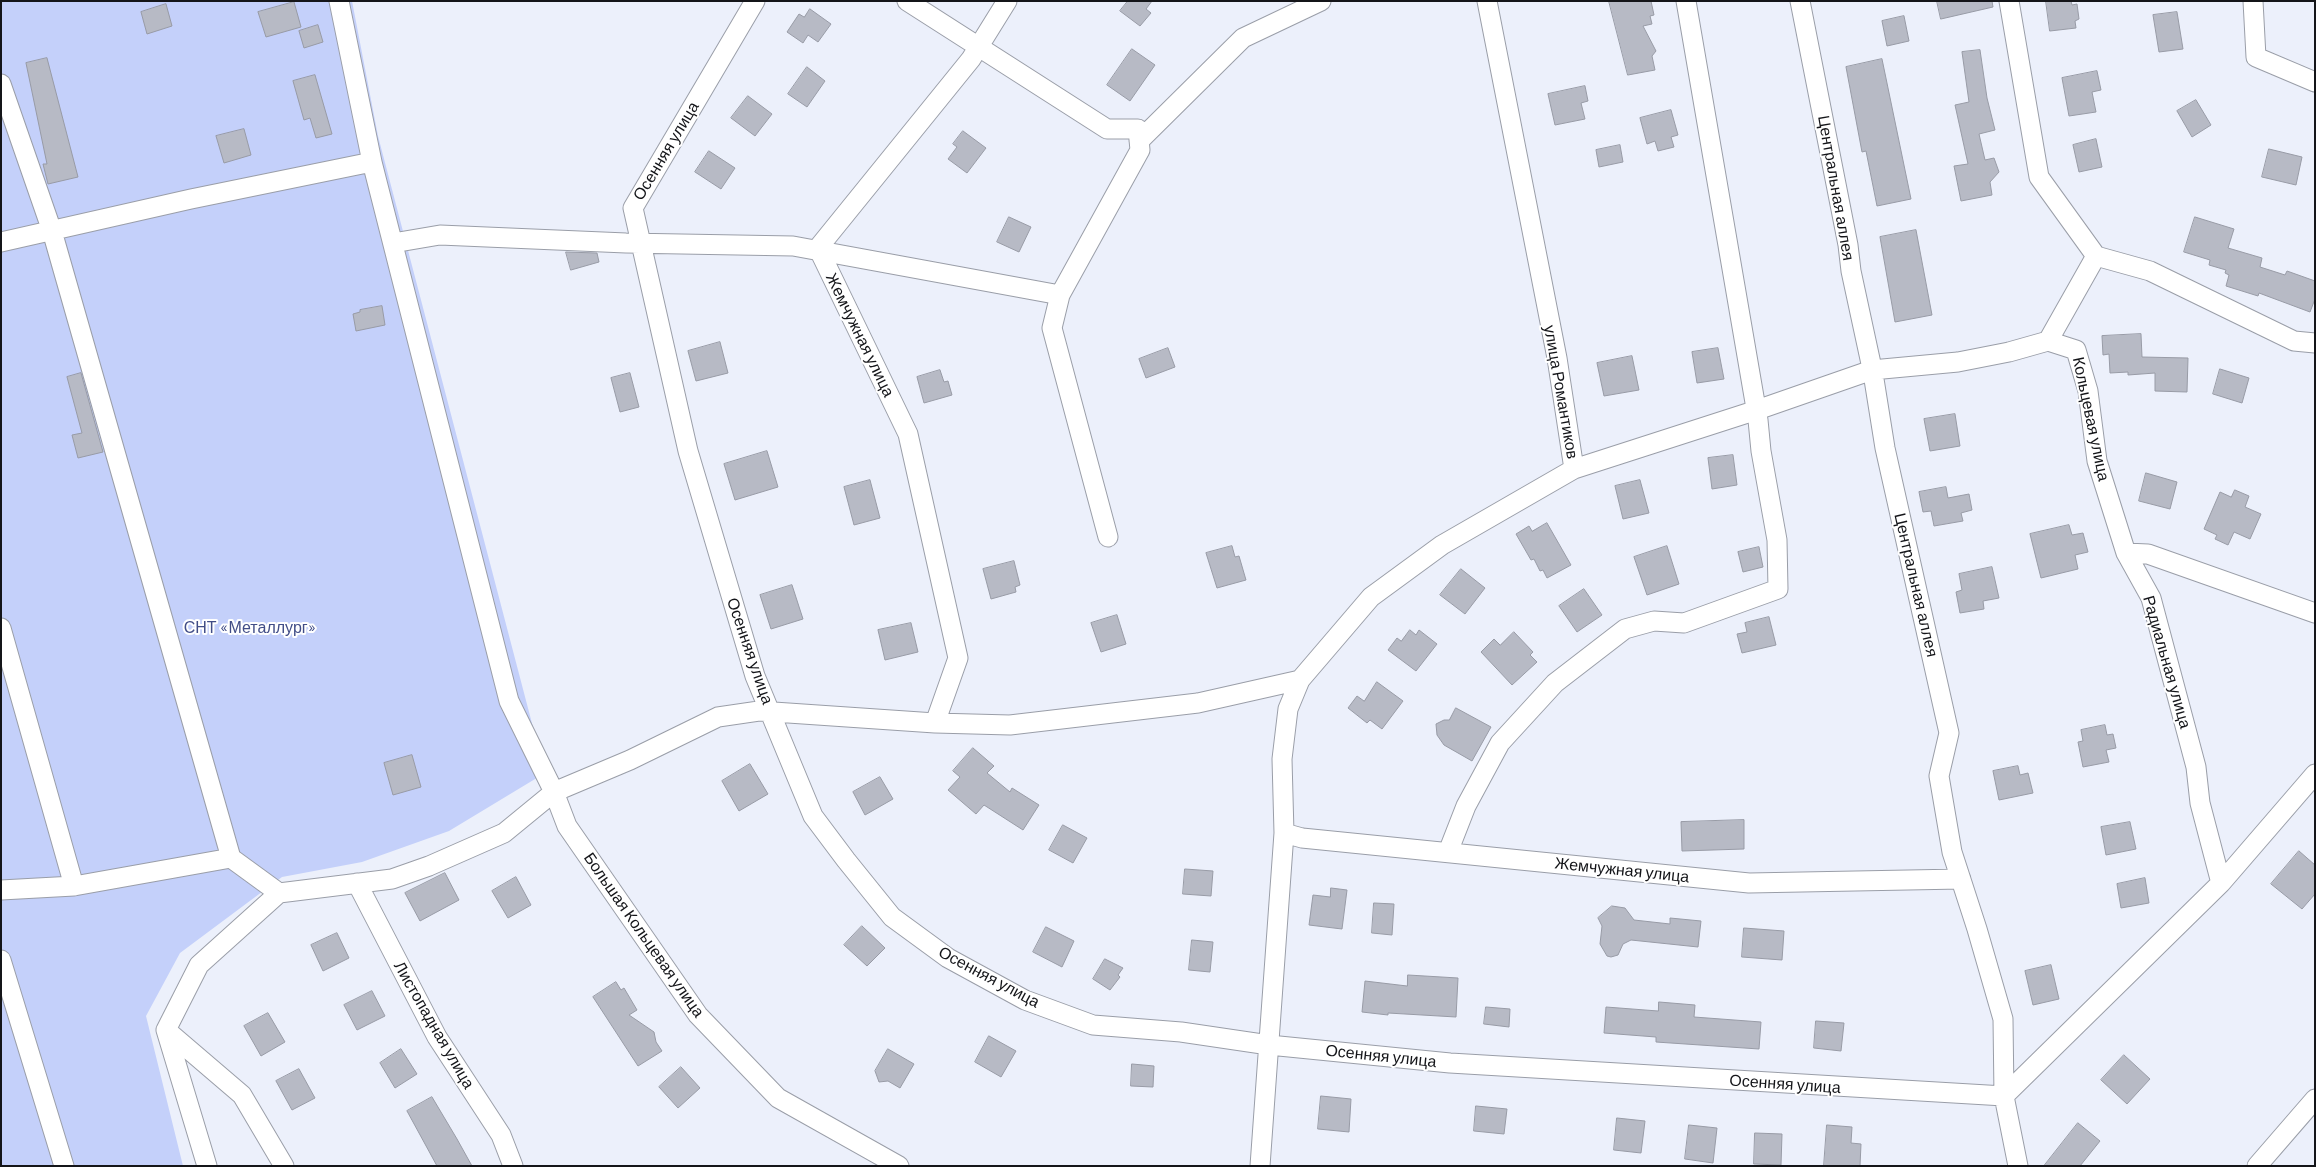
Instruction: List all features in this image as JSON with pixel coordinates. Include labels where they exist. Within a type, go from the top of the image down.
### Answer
[{"type":"street","name":"Большая Кольцевая улица","points":[[339,1],[372,162],[509,701],[554,792],[567,826],[698,1015],[778,1098],[899,1166]]},
{"type":"street","name":"Осенняя улица","points":[[755,1],[633,208],[688,451],[755,676],[813,816],[892,917],[948,958],[1026,1000],[1093,1025],[1181,1032],[1269,1045],[1450,1063],[2004,1096]]},
{"type":"street","points":[[907,1],[1107,129],[1138,129],[1140,150],[1060,295],[1052,328],[1108,537]]},
{"type":"street","points":[[820,251],[818,248],[971,59],[1007,1]]},
{"type":"street","points":[[1139,141],[1243,38],[1321,1]]},
{"type":"street","name":"улица Романтиков","points":[[1260,1166],[1284,833],[1282,759],[1288,709],[1300,680],[1371,597],[1442,545],[1574,469],[1557,358],[1487,1]]},
{"type":"street","points":[[1448,852],[1466,806],[1500,744],[1555,683],[1625,629],[1654,620],[1684,623],[1778,589],[1777,540],[1761,451],[1757,410],[1686,1]]},
{"type":"street","name":"Центральная аллея","points":[[1800,1],[1848,245],[1851,272],[1872,370],[1885,448],[1949,733],[1938,776],[1952,852],[2003,1019],[2004,1096],[2018,1166]]},
{"type":"street","points":[[2009,1],[2039,177],[2096,256],[2150,271],[2294,340],[2315,343]]},
{"type":"street","points":[[2253,1],[2256,57],[2315,82]]},
{"type":"street","points":[[1,84],[52,231],[231,858],[279,893]]},
{"type":"street","points":[[1,242],[191,199],[372,162]]},
{"type":"street","points":[[393,243],[440,235],[641,243],[793,246],[1060,295]]},
{"type":"street","name":"Жемчужная улица","points":[[820,251],[908,434],[958,658],[935,723]]},
{"type":"street","points":[[1574,469],[1757,410],[1872,370],[1958,362],[2009,352],[2048,341],[2096,256]]},
{"type":"street","name":"Кольцевая улица","points":[[2048,341],[2076,350],[2088,391],[2097,461],[2126,553]]},
{"type":"street","points":[[2126,553],[2148,554],[2315,613]]},
{"type":"street","name":"Радиальная улица","points":[[2126,553],[2152,598],[2196,766],[2200,803],[2221,883]]},
{"type":"street","points":[[1,628],[74,886]]},
{"type":"street","points":[[207,1166],[166,1030],[200,965],[279,893],[392,879],[429,866],[504,833],[554,792],[630,760],[718,718],[770,711],[935,723],[1010,725],[1198,703],[1300,680]]},
{"type":"street","points":[[2004,1096],[2221,883],[2315,774]]},
{"type":"street","name":"Жемчужная улица","points":[[1284,833],[1302,838],[1749,883],[1961,878]]},
{"type":"street","points":[[1,890],[74,886],[231,858]]},
{"type":"street","name":"Листопадная улица","points":[[357,882],[437,1036],[500,1135],[513,1166]]},
{"type":"street","points":[[1,960],[64,1166]]},
{"type":"street","points":[[166,1030],[242,1095],[284,1166]]},
{"type":"street","points":[[2257,1166],[2315,1099]]},
{"type":"green space","name":"СНТ «Металлург»","points":[[1,1],[352,1],[378,136],[545,773],[449,831],[362,862],[282,877],[180,953],[146,1016],[183,1166],[1,1166]]},
{"type":"building","points":[[1128,1],[1152,1],[1146,9],[1151,13],[1140,26],[1120,11]]},
{"type":"building","points":[[1609,1],[1651,1],[1654,15],[1650,16],[1652,24],[1643,26],[1656,51],[1652,56],[1655,70],[1628,75]]},
{"type":"building","points":[[1937,1],[1992,1],[1993,7],[1941,19]]},
{"type":"building","points":[[2046,1],[2071,1],[2072,5],[2077,4],[2079,19],[2075,21],[2076,28],[2050,31]]},
{"type":"building","points":[[294,2],[301,27],[266,37],[258,12]]},
{"type":"building","points":[[166,4],[172,26],[147,34],[141,12]]},
{"type":"building","points":[[810,9],[831,24],[818,42],[808,35],[803,43],[787,32],[799,14],[804,17]]},
{"type":"building","points":[[2177,12],[2183,49],[2159,52],[2153,15]]},
{"type":"building","points":[[1904,16],[1909,41],[1887,46],[1882,21]]},
{"type":"building","points":[[318,25],[323,42],[304,48],[299,31]]},
{"type":"building","points":[[1132,49],[1155,65],[1130,101],[1107,85]]},
{"type":"building","points":[[1980,50],[1987,98],[1995,130],[1979,134],[1985,160],[1994,158],[1999,172],[1990,182],[1992,195],[1961,201],[1954,166],[1968,164],[1955,105],[1969,102],[1962,52]]},
{"type":"building","points":[[47,58],[78,177],[48,184],[43,164],[47,164],[26,63]]},
{"type":"building","points":[[1882,59],[1911,199],[1877,206],[1866,151],[1862,152],[1846,67]]},
{"type":"building","points":[[807,67],[825,81],[807,107],[788,94]]},
{"type":"building","points":[[2097,71],[2101,90],[2092,92],[2096,112],[2069,116],[2062,78]]},
{"type":"building","points":[[315,75],[332,134],[316,138],[310,118],[304,120],[293,81]]},
{"type":"building","points":[[1585,86],[1588,101],[1581,103],[1585,119],[1555,125],[1548,94]]},
{"type":"building","points":[[748,96],[772,114],[755,136],[731,118]]},
{"type":"building","points":[[2196,100],[2211,125],[2192,137],[2177,111]]},
{"type":"building","points":[[1671,110],[1678,135],[1671,137],[1674,147],[1658,151],[1655,141],[1647,144],[1640,118]]},
{"type":"building","points":[[244,129],[251,155],[224,163],[216,136]]},
{"type":"building","points":[[963,131],[986,148],[967,173],[948,159],[957,147],[953,144]]},
{"type":"building","points":[[2096,139],[2102,167],[2079,172],[2073,145]]},
{"type":"building","points":[[1620,145],[1623,162],[1599,167],[1596,150]]},
{"type":"building","points":[[2269,149],[2302,157],[2296,185],[2262,177]]},
{"type":"building","points":[[709,151],[735,168],[721,189],[695,172]]},
{"type":"building","points":[[1009,217],[1031,227],[1019,252],[997,242]]},
{"type":"building","points":[[2195,217],[2234,229],[2228,248],[2262,258],[2260,267],[2285,275],[2287,271],[2315,281],[2315,299],[2310,312],[2259,293],[2258,296],[2226,286],[2229,275],[2225,273],[2226,270],[2209,265],[2210,260],[2184,252]]},
{"type":"building","points":[[1916,230],[1932,315],[1895,322],[1880,237]]},
{"type":"building","points":[[566,252],[597,253],[599,262],[571,270]]},
{"type":"building","points":[[382,306],[385,325],[356,331],[353,314],[360,312],[360,310]]},
{"type":"building","points":[[2141,334],[2142,357],[2188,358],[2187,392],[2155,391],[2155,373],[2128,375],[2128,372],[2110,373],[2109,354],[2103,355],[2102,336]]},
{"type":"building","points":[[720,342],[728,373],[696,381],[688,351]]},
{"type":"building","points":[[1168,348],[1175,367],[1146,378],[1139,359]]},
{"type":"building","points":[[1718,348],[1724,379],[1697,383],[1692,352]]},
{"type":"building","points":[[1632,356],[1639,390],[1604,396],[1597,363]]},
{"type":"building","points":[[2220,369],[2249,378],[2242,403],[2213,394]]},
{"type":"building","points":[[940,370],[944,382],[948,381],[952,395],[924,403],[917,377]]},
{"type":"building","points":[[81,373],[103,452],[78,458],[72,435],[82,433],[67,377]]},
{"type":"building","points":[[630,373],[639,407],[620,412],[611,378]]},
{"type":"building","points":[[1955,414],[1960,446],[1930,451],[1924,419]]},
{"type":"building","points":[[767,451],[778,487],[735,500],[724,464]]},
{"type":"building","points":[[1733,455],[1737,485],[1712,489],[1708,458]]},
{"type":"building","points":[[2146,473],[2177,482],[2170,509],[2139,501]]},
{"type":"building","points":[[870,480],[880,518],[854,525],[844,487]]},
{"type":"building","points":[[1640,480],[1649,513],[1623,519],[1615,486]]},
{"type":"building","points":[[1946,487],[1948,498],[1969,494],[1972,510],[1961,513],[1963,521],[1934,526],[1931,511],[1923,512],[1919,492]]},
{"type":"building","points":[[2235,490],[2249,496],[2245,507],[2261,514],[2250,539],[2234,532],[2228,545],[2215,539],[2217,535],[2204,529],[2220,492],[2231,497]]},
{"type":"building","points":[[1547,523],[1571,565],[1547,578],[1543,570],[1540,571],[1534,559],[1531,560],[1516,534],[1529,526],[1532,531]]},
{"type":"building","points":[[2069,525],[2072,535],[2083,533],[2088,552],[2075,555],[2078,569],[2041,578],[2030,534]]},
{"type":"building","points":[[1232,546],[1235,557],[1239,556],[1246,580],[1217,588],[1206,553]]},
{"type":"building","points":[[1667,546],[1679,584],[1647,595],[1634,557]]},
{"type":"building","points":[[1759,547],[1763,567],[1743,572],[1738,552]]},
{"type":"building","points":[[1014,561],[1020,585],[1015,587],[1016,592],[991,599],[983,569]]},
{"type":"building","points":[[1992,567],[1999,598],[1983,601],[1984,609],[1960,613],[1956,592],[1962,590],[1959,574]]},
{"type":"building","points":[[1461,569],[1485,588],[1465,614],[1440,595]]},
{"type":"building","points":[[792,585],[803,619],[771,629],[760,595]]},
{"type":"building","points":[[1584,589],[1602,615],[1577,632],[1559,606]]},
{"type":"building","points":[[1117,615],[1126,644],[1101,652],[1091,623]]},
{"type":"building","points":[[1769,617],[1776,645],[1742,653],[1737,634],[1747,632],[1745,623]]},
{"type":"building","points":[[911,623],[918,652],[885,660],[878,630]]},
{"type":"building","points":[[1410,630],[1416,635],[1419,630],[1437,644],[1416,671],[1388,650],[1397,638],[1401,641]]},
{"type":"building","points":[[1514,632],[1533,652],[1530,655],[1537,662],[1512,685],[1481,652],[1494,639],[1500,645]]},
{"type":"building","points":[[1377,682],[1403,701],[1382,729],[1370,720],[1367,723],[1348,708],[1357,696],[1364,701]]},
{"type":"building","points":[[1456,708],[1491,727],[1472,761],[1444,745],[1437,735],[1436,724],[1449,720]]},
{"type":"building","points":[[2105,725],[2107,735],[2113,734],[2116,748],[2106,750],[2109,762],[2083,767],[2078,742],[2083,741],[2081,730]]},
{"type":"building","points":[[973,748],[994,766],[987,773],[1010,792],[1012,788],[1039,805],[1023,830],[984,805],[976,814],[948,790],[960,777],[953,771]]},
{"type":"building","points":[[412,755],[421,787],[393,795],[384,763]]},
{"type":"building","points":[[750,764],[768,794],[739,811],[722,781]]},
{"type":"building","points":[[2018,766],[2020,775],[2028,773],[2033,793],[1999,800],[1993,771]]},
{"type":"building","points":[[880,777],[893,799],[865,815],[853,792]]},
{"type":"building","points":[[1744,820],[1744,849],[1682,851],[1681,822]]},
{"type":"building","points":[[2130,822],[2136,849],[2106,855],[2101,827]]},
{"type":"building","points":[[1063,825],[1087,838],[1073,863],[1049,850]]},
{"type":"building","points":[[2299,851],[2315,865],[2315,894],[2302,909],[2271,884]]},
{"type":"building","points":[[1185,869],[1213,871],[1211,896],[1183,894]]},
{"type":"building","points":[[445,873],[459,900],[420,921],[405,893]]},
{"type":"building","points":[[516,877],[531,905],[508,918],[492,891]]},
{"type":"building","points":[[2145,878],[2149,903],[2121,908],[2117,884]]},
{"type":"building","points":[[1331,888],[1347,890],[1342,929],[1309,925],[1313,895],[1330,897]]},
{"type":"building","points":[[1374,903],[1394,904],[1392,935],[1372,933]]},
{"type":"building","points":[[1612,906],[1625,908],[1634,920],[1670,924],[1670,918],[1701,921],[1698,947],[1631,940],[1623,944],[1618,955],[1607,956],[1600,944],[1602,926],[1598,918]]},
{"type":"building","points":[[862,926],[885,948],[867,966],[844,945]]},
{"type":"building","points":[[1046,927],[1074,941],[1062,967],[1033,952]]},
{"type":"building","points":[[1744,928],[1784,931],[1782,960],[1742,957]]},
{"type":"building","points":[[337,933],[349,958],[323,971],[311,945]]},
{"type":"building","points":[[1192,940],[1213,942],[1210,972],[1189,970]]},
{"type":"building","points":[[1105,959],[1123,968],[1118,975],[1120,977],[1110,990],[1093,979]]},
{"type":"building","points":[[2051,965],[2059,999],[2033,1005],[2025,971]]},
{"type":"building","points":[[1408,975],[1458,978],[1456,1017],[1388,1013],[1388,1015],[1362,1012],[1365,981],[1407,986]]},
{"type":"building","points":[[616,982],[621,990],[624,988],[637,1010],[629,1015],[654,1032],[656,1042],[662,1051],[638,1066],[593,997]]},
{"type":"building","points":[[372,991],[385,1016],[357,1030],[344,1005]]},
{"type":"building","points":[[1659,1002],[1695,1005],[1694,1017],[1761,1022],[1759,1049],[1656,1042],[1656,1037],[1604,1033],[1606,1007],[1658,1011]]},
{"type":"building","points":[[1486,1007],[1510,1009],[1509,1027],[1484,1024]]},
{"type":"building","points":[[268,1013],[285,1042],[261,1056],[244,1026]]},
{"type":"building","points":[[1816,1021],[1844,1023],[1841,1051],[1814,1048]]},
{"type":"building","points":[[989,1036],[1016,1051],[1001,1077],[975,1062]]},
{"type":"building","points":[[401,1049],[417,1074],[395,1088],[380,1063]]},
{"type":"building","points":[[888,1049],[914,1064],[900,1088],[888,1081],[879,1082],[875,1071]]},
{"type":"building","points":[[2124,1055],[2150,1079],[2127,1104],[2101,1080]]},
{"type":"building","points":[[1132,1064],[1154,1066],[1153,1087],[1131,1086]]},
{"type":"building","points":[[681,1067],[700,1088],[678,1108],[659,1087]]},
{"type":"building","points":[[299,1069],[315,1098],[292,1110],[276,1081]]},
{"type":"building","points":[[1321,1096],[1351,1099],[1349,1132],[1318,1129]]},
{"type":"building","points":[[432,1097],[472,1166],[437,1166],[407,1111]]},
{"type":"building","points":[[1476,1106],[1507,1109],[1504,1134],[1474,1131]]},
{"type":"building","points":[[1617,1118],[1645,1121],[1641,1153],[1614,1150]]},
{"type":"building","points":[[2078,1123],[2100,1141],[2080,1166],[2044,1166]]},
{"type":"building","points":[[1689,1125],[1717,1128],[1713,1163],[1685,1159]]},
{"type":"building","points":[[1827,1125],[1852,1127],[1851,1143],[1861,1144],[1860,1166],[1824,1166]]},
{"type":"building","points":[[1755,1133],[1782,1134],[1781,1165],[1754,1164]]}]
